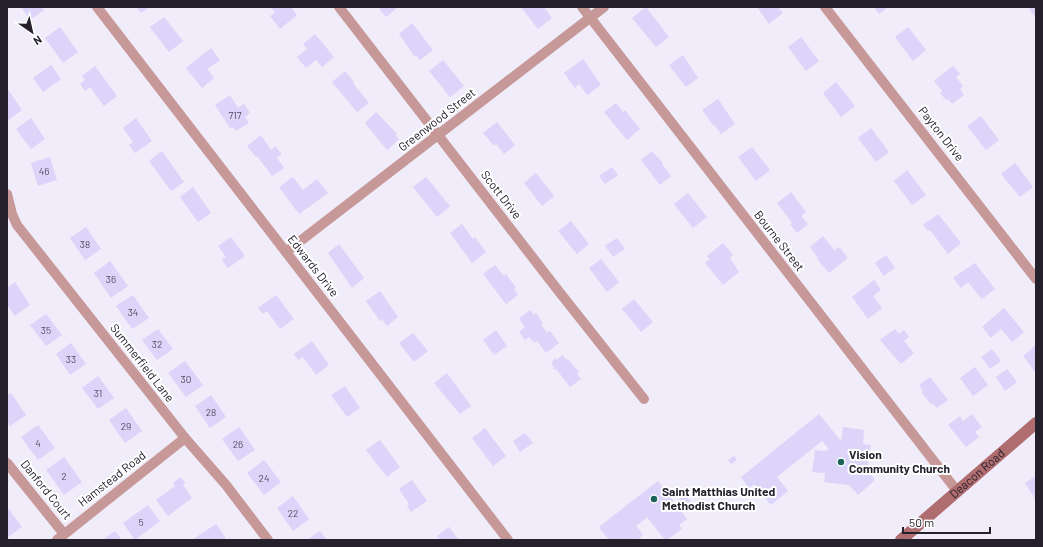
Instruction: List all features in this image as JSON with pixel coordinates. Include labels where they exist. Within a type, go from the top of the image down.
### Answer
[{"type":"main road","name":"Deacon Road","points":[[901,540],[1036,423]]},
{"type":"street","name":"Edwards Drive","points":[[97,7],[508,540]]},
{"type":"street","name":"Scott Drive","points":[[339,7],[644,399]]},
{"type":"street","name":"Bourne Street","points":[[582,7],[957,491]]},
{"type":"street","name":"Greenwood Street","points":[[286,252],[439,136],[604,7]]},
{"type":"street","name":"Payton Drive","points":[[825,7],[1036,278]]},
{"type":"street","name":"Summerfield Lane","points":[[7,194],[12,214],[17,225],[185,438],[226,486],[268,540]]},
{"type":"street","name":"Hamstead Road","points":[[60,537],[185,438]]},
{"type":"street","name":"Danford Court","points":[[7,463],[60,537]]},
{"type":"building","points":[[21,7],[42,7],[44,10],[30,20]]},
{"type":"building","points":[[136,7],[149,7],[141,13]]},
{"type":"building","points":[[271,7],[291,7],[297,15],[280,29],[270,16],[275,13]]},
{"type":"building","points":[[378,7],[398,7],[386,17]]},
{"type":"building","points":[[521,7],[544,7],[552,18],[538,29]]},
{"type":"building","points":[[646,7],[669,37],[656,47],[632,18]]},
{"type":"building","points":[[757,7],[778,7],[783,13],[769,24]]},
{"type":"building","points":[[874,7],[888,7],[879,14]]},
{"type":"building","points":[[1031,7],[1036,7],[1036,18],[1029,9]]},
{"type":"building","points":[[164,17],[183,41],[169,52],[150,27]]},
{"type":"building","points":[[412,23],[433,50],[420,60],[416,55],[415,57],[399,34]]},
{"type":"building","points":[[60,27],[78,52],[63,63],[45,38]]},
{"type":"building","points":[[908,27],[926,50],[913,61],[895,37]]},
{"type":"building","points":[[315,34],[334,57],[322,67],[316,60],[306,68],[297,57],[307,49],[303,44]]},
{"type":"building","points":[[801,37],[819,61],[806,71],[788,47]]},
{"type":"building","points":[[211,48],[220,60],[207,69],[214,78],[202,88],[186,68]]},
{"type":"building","points":[[683,55],[698,78],[686,87],[669,65]]},
{"type":"building","points":[[583,59],[601,85],[587,95],[579,84],[575,88],[564,73]]},
{"type":"building","points":[[443,60],[464,86],[450,97],[429,71]]},
{"type":"building","points":[[51,65],[61,79],[43,92],[33,78]]},
{"type":"building","points":[[95,66],[117,96],[104,106],[90,87],[85,91],[80,84],[85,80],[82,76]]},
{"type":"building","points":[[953,66],[960,74],[956,77],[963,86],[960,89],[964,95],[952,104],[940,93],[942,91],[934,81]]},
{"type":"building","points":[[345,71],[369,103],[357,112],[332,82]]},
{"type":"building","points":[[836,82],[855,106],[841,117],[823,93]]},
{"type":"building","points":[[7,88],[22,110],[8,120],[7,119]]},
{"type":"building","points":[[230,95],[238,108],[244,104],[250,113],[245,117],[249,123],[236,131],[233,127],[230,128],[215,105]]},
{"type":"building","points":[[718,99],[735,124],[721,134],[702,110]]},
{"type":"building","points":[[616,103],[623,112],[625,110],[640,129],[627,140],[604,112]]},
{"type":"building","points":[[376,112],[397,134],[395,135],[399,139],[387,150],[365,123]]},
{"type":"building","points":[[981,116],[999,140],[986,150],[967,126]]},
{"type":"building","points":[[31,118],[45,139],[31,149],[16,129]]},
{"type":"building","points":[[136,118],[152,141],[135,153],[129,145],[133,142],[123,128]]},
{"type":"building","points":[[497,122],[515,145],[504,154],[496,144],[494,146],[483,133]]},
{"type":"building","points":[[871,128],[889,152],[876,162],[858,138]]},
{"type":"building","points":[[261,135],[271,150],[275,146],[282,154],[277,158],[284,168],[272,176],[257,156],[256,157],[247,146]]},
{"type":"building","points":[[752,147],[770,170],[756,181],[738,157]]},
{"type":"building","points":[[162,151],[184,182],[171,191],[149,161]]},
{"type":"building","points":[[652,151],[663,163],[662,164],[671,176],[660,185],[641,160]]},
{"type":"building","points":[[50,157],[57,180],[38,186],[31,163]]},
{"type":"building","points":[[1015,163],[1033,187],[1020,197],[1001,174]]},
{"type":"building","points":[[612,167],[618,175],[605,184],[599,176]]},
{"type":"building","points":[[907,170],[926,195],[912,205],[894,181]]},
{"type":"building","points":[[536,173],[554,196],[542,206],[524,183]]},
{"type":"building","points":[[293,177],[303,190],[317,179],[328,193],[299,214],[279,187]]},
{"type":"building","points":[[426,177],[450,206],[437,217],[413,187]]},
{"type":"building","points":[[193,187],[211,213],[198,222],[180,197]]},
{"type":"building","points":[[791,192],[806,212],[801,216],[808,224],[797,233],[790,224],[792,223],[777,203]]},
{"type":"building","points":[[688,193],[707,217],[693,228],[674,204]]},
{"type":"building","points":[[938,214],[961,243],[948,254],[930,230],[928,231],[923,225]]},
{"type":"building","points":[[571,221],[589,244],[577,254],[558,231]]},
{"type":"building","points":[[462,224],[473,239],[475,237],[486,252],[472,263],[450,233]]},
{"type":"building","points":[[86,227],[101,249],[85,260],[70,238]]},
{"type":"building","points":[[823,236],[834,250],[839,247],[848,258],[829,273],[817,259],[818,258],[810,247]]},
{"type":"building","points":[[231,237],[245,256],[228,268],[222,260],[226,257],[218,246]]},
{"type":"building","points":[[617,238],[625,249],[613,257],[605,246]]},
{"type":"building","points":[[723,243],[733,255],[730,258],[739,272],[723,285],[705,263],[710,259],[707,256]]},
{"type":"building","points":[[339,244],[364,278],[352,288],[328,253]]},
{"type":"building","points":[[886,255],[895,268],[884,276],[875,263]]},
{"type":"building","points":[[601,259],[619,282],[607,292],[589,268]]},
{"type":"building","points":[[110,261],[128,286],[111,298],[94,273]]},
{"type":"building","points":[[975,263],[995,289],[982,299],[968,282],[961,288],[953,278]]},
{"type":"building","points":[[495,265],[504,276],[506,274],[516,288],[514,289],[518,295],[506,304],[483,274]]},
{"type":"building","points":[[874,280],[881,290],[873,296],[882,308],[868,319],[852,297]]},
{"type":"building","points":[[15,282],[30,305],[15,316],[7,305],[7,288]]},
{"type":"building","points":[[380,291],[398,317],[387,326],[382,319],[380,321],[366,301]]},
{"type":"building","points":[[133,295],[149,318],[132,329],[116,306]]},
{"type":"building","points":[[276,295],[294,319],[280,329],[267,311],[263,314],[258,308]]},
{"type":"building","points":[[634,299],[653,322],[641,332],[622,309]]},
{"type":"building","points":[[1004,308],[1024,332],[1012,342],[1001,329],[991,338],[982,327]]},
{"type":"building","points":[[530,310],[534,315],[536,313],[543,323],[541,324],[547,333],[550,331],[559,343],[546,353],[537,341],[534,343],[529,337],[525,340],[519,332],[525,327],[519,318]]},
{"type":"building","points":[[46,314],[62,335],[46,346],[30,325]]},
{"type":"building","points":[[158,329],[173,349],[157,360],[142,340]]},
{"type":"building","points":[[895,329],[899,334],[904,330],[909,337],[904,341],[914,353],[901,364],[880,340]]},
{"type":"building","points":[[496,330],[507,346],[494,355],[483,340]]},
{"type":"building","points":[[413,333],[428,351],[414,362],[399,343]]},
{"type":"building","points":[[312,341],[329,365],[316,375],[303,357],[298,360],[294,354]]},
{"type":"building","points":[[71,343],[86,364],[70,375],[56,354]]},
{"type":"building","points":[[1036,345],[1036,373],[1023,356]]},
{"type":"building","points":[[992,349],[1001,361],[990,369],[981,357]]},
{"type":"building","points":[[563,355],[566,360],[568,359],[579,372],[577,374],[581,379],[570,387],[551,364],[556,358],[556,360]]},
{"type":"building","points":[[185,361],[203,385],[186,397],[168,373]]},
{"type":"building","points":[[975,367],[988,385],[973,396],[960,378]]},
{"type":"building","points":[[1007,369],[1017,382],[1005,391],[996,377]]},
{"type":"building","points":[[447,373],[471,406],[460,414],[434,383]]},
{"type":"building","points":[[98,376],[114,398],[98,409],[82,388]]},
{"type":"building","points":[[930,377],[948,400],[937,408],[932,403],[931,404],[921,392],[923,391],[919,385]]},
{"type":"building","points":[[345,386],[360,408],[347,417],[331,395]]},
{"type":"building","points":[[11,393],[26,415],[10,426],[7,422],[7,395]]},
{"type":"building","points":[[211,395],[226,417],[210,428],[195,406]]},
{"type":"building","points":[[126,408],[142,431],[125,443],[109,420]]},
{"type":"building","name":"Vision Community Church","points":[[819,414],[841,441],[843,427],[864,430],[863,444],[871,445],[867,470],[875,480],[858,495],[849,485],[824,482],[825,473],[812,472],[815,450],[825,451],[829,449],[822,441],[777,477],[788,491],[771,505],[754,484],[749,488],[741,477]]},
{"type":"building","points":[[972,414],[982,427],[975,432],[979,437],[966,447],[948,425],[960,416],[963,421]]},
{"type":"building","points":[[38,425],[55,448],[38,460],[21,437]]},
{"type":"building","points":[[239,427],[255,450],[238,461],[222,439]]},
{"type":"building","points":[[485,428],[506,456],[493,466],[472,438]]},
{"type":"building","points":[[525,433],[533,443],[520,452],[513,441]]},
{"type":"building","points":[[380,440],[400,467],[387,477],[366,450]]},
{"type":"building","points":[[734,456],[737,460],[731,464],[728,460]]},
{"type":"building","points":[[64,457],[82,482],[64,495],[46,470]]},
{"type":"building","points":[[264,460],[281,482],[264,495],[247,473]]},
{"type":"building","points":[[1036,476],[1036,500],[1025,483]]},
{"type":"building","points":[[181,477],[185,483],[183,485],[192,498],[168,516],[156,500],[175,486],[173,483]]},
{"type":"building","points":[[412,480],[427,501],[411,512],[407,506],[409,504],[399,489]]},
{"type":"building","name":"Saint Matthias United Methodist Church","points":[[658,481],[687,519],[679,525],[682,529],[665,540],[647,517],[636,526],[643,535],[637,540],[609,540],[599,527]]},
{"type":"building","points":[[685,494],[693,505],[686,510],[678,500]]},
{"type":"building","points":[[293,496],[309,519],[293,531],[277,508]]},
{"type":"building","points":[[148,505],[160,521],[135,540],[123,523]]},
{"type":"building","points":[[7,507],[22,527],[7,538]]},
{"type":"building","points":[[216,524],[226,538],[223,540],[192,540]]},
{"type":"building","points":[[449,527],[459,540],[440,540],[437,536]]},
{"type":"building","points":[[115,531],[122,540],[102,540]]},
{"type":"building","points":[[320,531],[327,540],[307,540]]},
{"type":"place","name":"Vision Community Church","points":[[841,462]]},
{"type":"place","name":"Saint Matthias United Methodist Church","points":[[654,499]]}]
